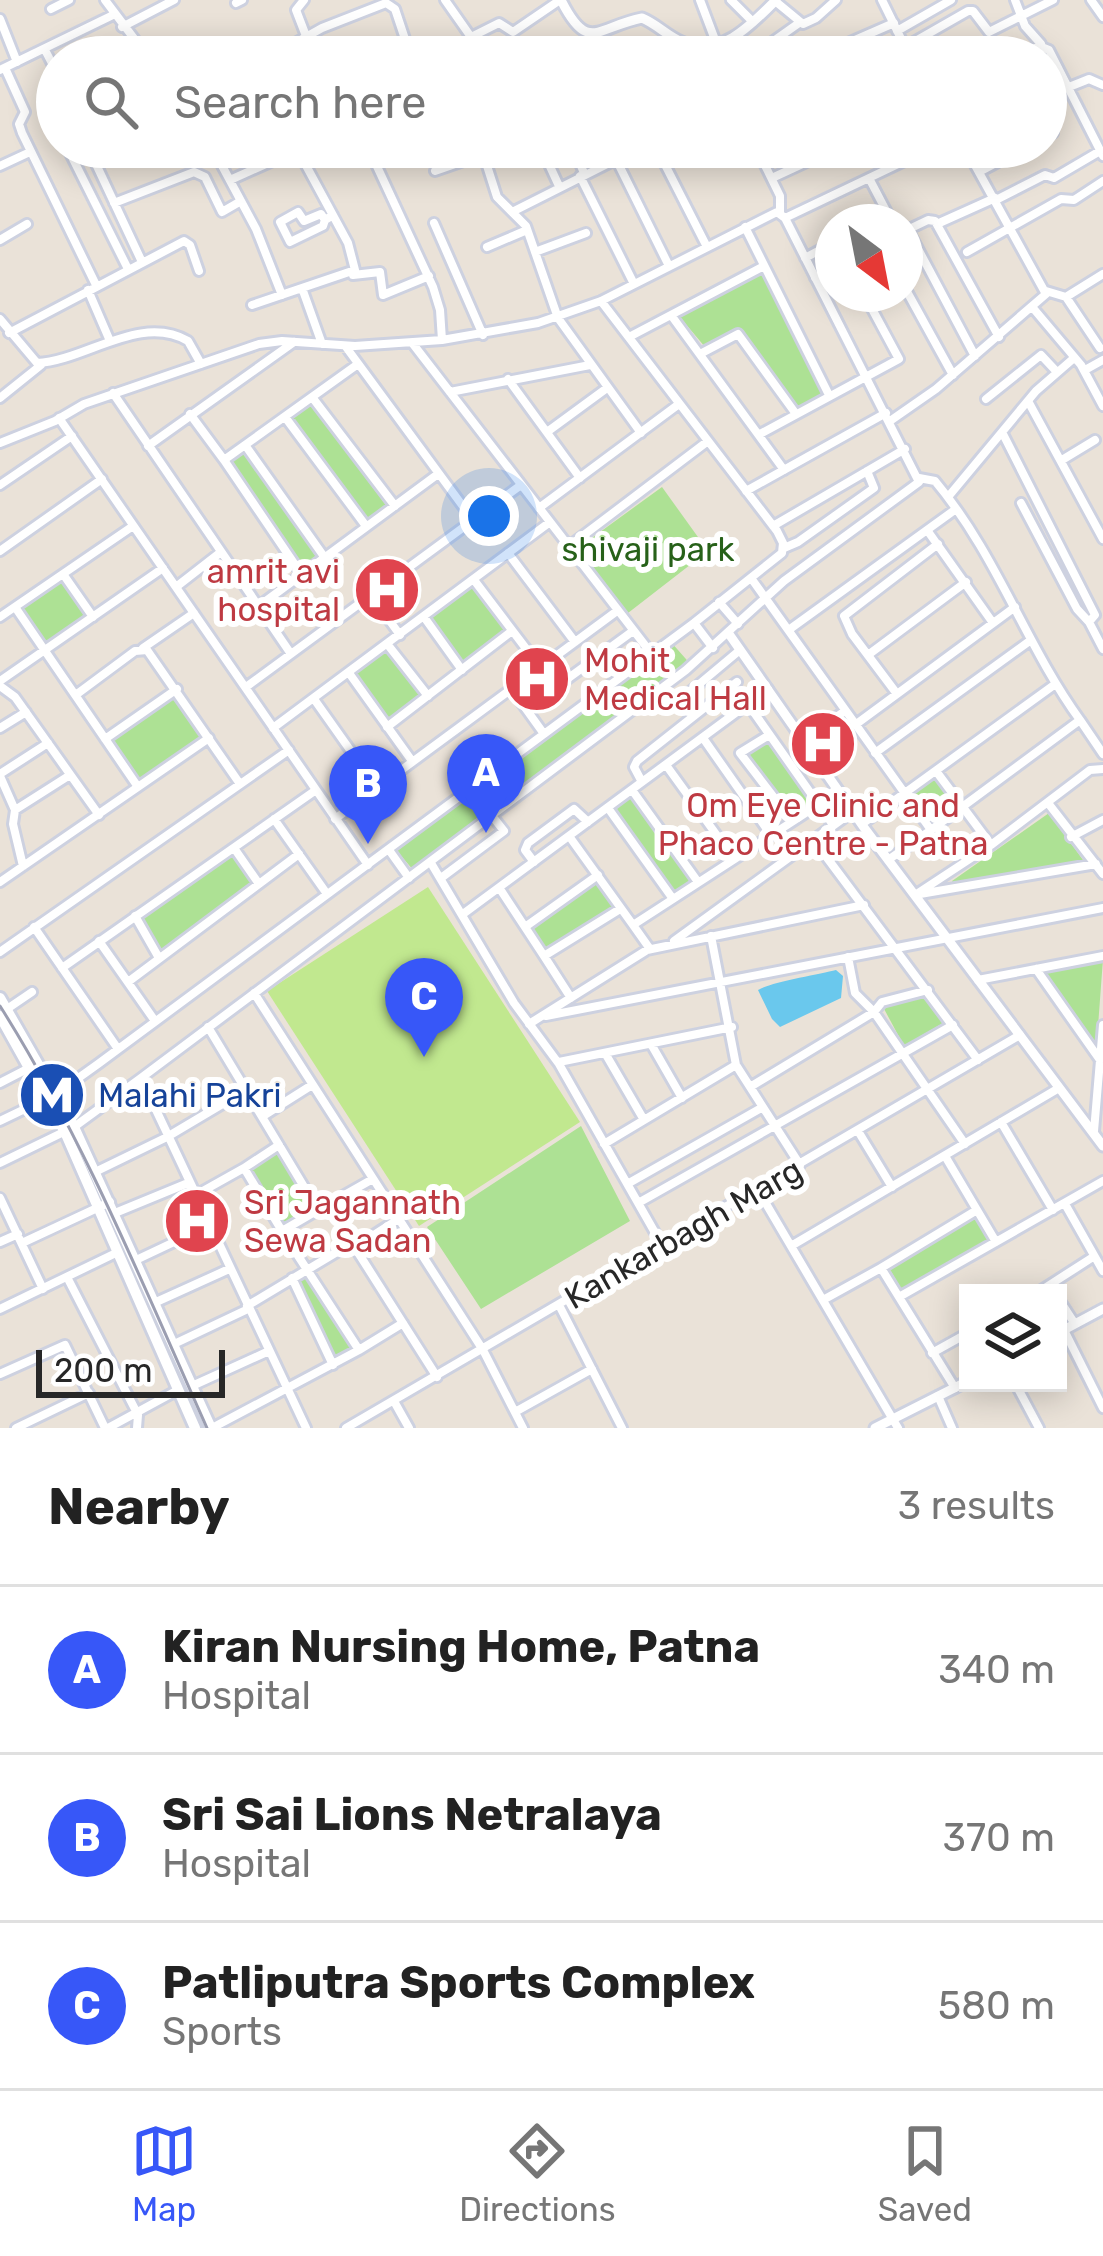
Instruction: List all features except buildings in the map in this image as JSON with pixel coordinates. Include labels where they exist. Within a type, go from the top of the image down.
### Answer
[{"type":"main road","points":[[2,1008],[15,1041],[51,1097]]},
{"type":"main road","points":[[2,1008],[136,1260],[211,1428]]},
{"type":"main road","points":[[108,1208],[118,1252],[195,1428]]},
{"type":"street","points":[[51,10],[68,0]]},
{"type":"street","points":[[105,0],[129,36]]},
{"type":"street","points":[[122,28],[174,0]]},
{"type":"street","points":[[304,0],[296,10],[306,36],[393,2],[404,36]]},
{"type":"street","points":[[445,0],[470,36]]},
{"type":"street","points":[[473,36],[500,23],[513,32],[560,0],[585,33],[597,34],[642,18],[673,36]]},
{"type":"street","points":[[700,0],[711,36]]},
{"type":"street","points":[[731,0],[753,22]]},
{"type":"street","points":[[781,36],[799,23],[812,22],[836,0]]},
{"type":"street","points":[[871,36],[951,0]]},
{"type":"street","points":[[1015,0],[1035,36]]},
{"type":"street","points":[[931,36],[968,11],[973,11],[986,32],[1053,0]]},
{"type":"street","points":[[1090,0],[1103,17]]},
{"type":"street","points":[[734,36],[775,1],[799,23]]},
{"type":"street","points":[[885,1],[900,36]]},
{"type":"street","points":[[72,36],[113,15]]},
{"type":"street","points":[[0,19],[17,62]]},
{"type":"street","points":[[36,54],[3,69],[25,112],[20,127],[36,165]]},
{"type":"street","points":[[938,224],[1046,175],[1054,178],[1102,153],[1068,86],[1089,79],[1103,85]]},
{"type":"street","points":[[0,166],[30,152]]},
{"type":"street","points":[[37,168],[92,288],[110,341]]},
{"type":"street","points":[[78,168],[128,269]]},
{"type":"street","points":[[98,168],[142,262]]},
{"type":"street","points":[[223,168],[282,295]]},
{"type":"street","points":[[230,180],[255,168]]},
{"type":"street","points":[[307,168],[329,218],[355,260],[356,270],[350,275]]},
{"type":"street","points":[[378,168],[429,276],[440,310],[442,340]]},
{"type":"street","points":[[436,171],[443,168]]},
{"type":"street","points":[[488,168],[497,196],[527,230],[558,318],[640,433]]},
{"type":"street","points":[[551,168],[559,186]]},
{"type":"street","points":[[580,168],[634,284]]},
{"type":"street","points":[[514,211],[596,168]]},
{"type":"street","points":[[622,168],[669,266]]},
{"type":"street","points":[[667,168],[707,247]]},
{"type":"street","points":[[767,168],[780,196],[782,215],[815,278]]},
{"type":"street","points":[[772,178],[794,168]]},
{"type":"street","points":[[0,442],[113,393],[260,344],[442,340],[558,318],[745,227],[893,168]]},
{"type":"street","points":[[977,168],[1046,291],[1066,297],[1100,348]]},
{"type":"street","points":[[979,172],[987,168]]},
{"type":"street","points":[[114,203],[194,172],[205,177],[222,212],[241,201]]},
{"type":"street","points":[[870,180],[883,204]]},
{"type":"street","points":[[967,252],[1103,181]]},
{"type":"street","points":[[298,212],[304,221],[321,214],[329,218],[323,226],[290,242],[280,223],[298,212]]},
{"type":"street","points":[[923,222],[938,224],[999,337]]},
{"type":"street","points":[[434,223],[483,335]]},
{"type":"street","points":[[0,240],[27,224]]},
{"type":"street","points":[[745,227],[829,395]]},
{"type":"street","points":[[487,247],[527,230]]},
{"type":"street","points":[[535,252],[586,233]]},
{"type":"street","points":[[9,333],[187,241],[199,272]]},
{"type":"street","points":[[805,258],[815,253]]},
{"type":"street","points":[[923,262],[975,356]]},
{"type":"street","points":[[628,337],[764,266]]},
{"type":"street","points":[[252,305],[350,275],[380,272],[383,295],[429,276]]},
{"type":"street","points":[[1066,297],[1103,274]]},
{"type":"street","points":[[302,288],[322,344]]},
{"type":"street","points":[[746,491],[888,417],[953,375],[1037,305],[1046,291]]},
{"type":"street","points":[[601,301],[773,526],[784,548]]},
{"type":"street","points":[[1037,305],[1085,370],[1103,406]]},
{"type":"street","points":[[0,1163],[70,1130],[141,1078],[493,817],[713,648],[766,596],[916,487],[919,478],[833,312]]},
{"type":"street","points":[[760,434],[899,358],[874,312]]},
{"type":"street","points":[[918,312],[953,375]]},
{"type":"street","points":[[670,315],[784,470]]},
{"type":"street","points":[[0,319],[33,360],[42,364]]},
{"type":"street","points":[[0,398],[42,364],[148,333],[178,336],[193,347],[202,364]]},
{"type":"street","points":[[700,354],[738,334],[796,414]]},
{"type":"street","points":[[148,446],[296,341]]},
{"type":"street","points":[[412,342],[651,653]]},
{"type":"street","points":[[345,345],[473,520]]},
{"type":"street","points":[[986,399],[1039,356],[1046,357],[1056,371]]},
{"type":"street","points":[[948,496],[1028,401],[1074,358]]},
{"type":"street","points":[[1085,370],[1103,360]]},
{"type":"street","points":[[224,460],[358,364]]},
{"type":"street","points":[[450,392],[590,364]]},
{"type":"street","points":[[508,379],[580,478]]},
{"type":"street","points":[[547,432],[608,388]]},
{"type":"street","points":[[113,393],[291,654]]},
{"type":"street","points":[[312,396],[395,506]]},
{"type":"street","points":[[1028,401],[1103,539]]},
{"type":"street","points":[[539,508],[680,404]]},
{"type":"street","points":[[190,414],[302,575]]},
{"type":"street","points":[[284,416],[366,526]]},
{"type":"street","points":[[59,418],[368,865]]},
{"type":"street","points":[[1002,432],[1095,615],[1089,622]]},
{"type":"street","points":[[0,485],[72,436]]},
{"type":"street","points":[[1061,460],[1095,440]]},
{"type":"street","points":[[568,547],[708,441]]},
{"type":"street","points":[[245,445],[325,558]]},
{"type":"street","points":[[773,526],[905,449]]},
{"type":"street","points":[[0,1121],[51,1097],[118,1049],[694,623],[784,548],[874,488],[867,471]]},
{"type":"street","points":[[259,607],[439,474]]},
{"type":"street","points":[[919,478],[931,478],[948,496],[1007,586],[1054,685],[1103,754]]},
{"type":"street","points":[[0,551],[102,479]]},
{"type":"street","points":[[246,687],[521,485]]},
{"type":"street","points":[[1021,503],[1103,649]]},
{"type":"street","points":[[790,629],[956,509]]},
{"type":"street","points":[[273,728],[550,522]]},
{"type":"street","points":[[0,616],[134,526]]},
{"type":"street","points":[[927,530],[993,623]]},
{"type":"street","points":[[897,694],[845,623],[845,613],[938,544]]},
{"type":"street","points":[[176,586],[221,552]]},
{"type":"street","points":[[508,553],[574,641]]},
{"type":"street","points":[[99,815],[26,712],[0,684],[163,568]]},
{"type":"street","points":[[63,573],[93,617]]},
{"type":"street","points":[[751,578],[931,830]]},
{"type":"street","points":[[474,580],[540,667]]},
{"type":"street","points":[[868,655],[966,582]]},
{"type":"street","points":[[371,595],[400,635]]},
{"type":"street","points":[[719,602],[738,624]]},
{"type":"street","points":[[15,607],[138,787]]},
{"type":"street","points":[[855,725],[1015,607]]},
{"type":"street","points":[[335,819],[616,611]]},
{"type":"street","points":[[77,694],[194,613]]},
{"type":"street","points":[[424,617],[462,670]]},
{"type":"street","points":[[694,623],[713,648]]},
{"type":"street","points":[[387,727],[512,631]]},
{"type":"street","points":[[526,709],[633,631]]},
{"type":"street","points":[[729,634],[852,812],[1099,1137]]},
{"type":"street","points":[[875,753],[1031,640]]},
{"type":"street","points":[[388,645],[428,696]]},
{"type":"street","points":[[141,649],[152,653],[240,784]]},
{"type":"street","points":[[662,688],[674,702],[679,701],[740,650]]},
{"type":"street","points":[[349,673],[412,761]]},
{"type":"street","points":[[642,782],[635,771],[637,760],[737,682]]},
{"type":"street","points":[[862,824],[1054,685]]},
{"type":"street","points":[[511,688],[544,734]]},
{"type":"street","points":[[105,739],[176,689]]},
{"type":"street","points":[[463,914],[768,689]]},
{"type":"street","points":[[314,699],[377,788]]},
{"type":"street","points":[[748,704],[833,825]]},
{"type":"street","points":[[803,740],[845,711]]},
{"type":"street","points":[[0,728],[26,712]]},
{"type":"street","points":[[888,860],[1080,720]]},
{"type":"street","points":[[722,765],[769,735]]},
{"type":"street","points":[[703,737],[771,835]]},
{"type":"street","points":[[0,882],[209,738]]},
{"type":"street","points":[[23,866],[15,810],[0,775],[47,743]]},
{"type":"street","points":[[0,952],[289,750]]},
{"type":"street","points":[[740,753],[792,821]]},
{"type":"street","points":[[666,765],[734,859]]},
{"type":"street","points":[[915,895],[1090,770],[1103,769]]},
{"type":"street","points":[[936,771],[992,844]]},
{"type":"street","points":[[15,810],[70,775]]},
{"type":"street","points":[[62,968],[316,790]]},
{"type":"street","points":[[632,790],[698,882]]},
{"type":"street","points":[[1048,803],[1103,874]]},
{"type":"street","points":[[632,926],[818,805]]},
{"type":"street","points":[[608,808],[673,899]]},
{"type":"street","points":[[534,862],[525,850],[528,843],[574,809],[587,822]]},
{"type":"street","points":[[669,945],[852,812]]},
{"type":"street","points":[[440,878],[504,831],[493,817]]},
{"type":"street","points":[[274,819],[327,894]]},
{"type":"street","points":[[1071,837],[1103,820]]},
{"type":"street","points":[[569,836],[650,949]]},
{"type":"street","points":[[813,839],[978,1060]]},
{"type":"street","points":[[233,848],[259,884]]},
{"type":"street","points":[[388,850],[409,878]]},
{"type":"street","points":[[128,982],[299,854]]},
{"type":"street","points":[[430,862],[558,1063],[662,1245]]},
{"type":"street","points":[[915,895],[1096,864]]},
{"type":"street","points":[[525,927],[598,875]]},
{"type":"street","points":[[500,889],[572,998]]},
{"type":"street","points":[[530,1024],[650,949],[865,905]]},
{"type":"street","points":[[546,1016],[1103,908]]},
{"type":"street","points":[[544,956],[620,909]]},
{"type":"street","points":[[135,916],[159,958]]},
{"type":"street","points":[[34,927],[118,1049]]},
{"type":"street","points":[[711,936],[736,1065],[800,1165]]},
{"type":"street","points":[[99,941],[155,1021]]},
{"type":"street","points":[[978,980],[1103,956]]},
{"type":"street","points":[[848,957],[856,993],[965,1144]]},
{"type":"street","points":[[1036,968],[1100,1060]]},
{"type":"street","points":[[750,1087],[874,1012],[881,1002],[928,990]]},
{"type":"street","points":[[2,1008],[32,992]]},
{"type":"street","points":[[254,993],[483,1350],[523,1428]]},
{"type":"street","points":[[1099,1137],[1103,1024]]},
{"type":"street","points":[[640,1202],[953,1025]]},
{"type":"street","points":[[208,1027],[318,1210]]},
{"type":"street","points":[[558,1063],[732,1027]]},
{"type":"street","name":"Kankarbagh Marg","points":[[346,1428],[1020,1035]]},
{"type":"street","points":[[0,1049],[15,1041]]},
{"type":"street","points":[[651,1044],[682,1098]]},
{"type":"street","points":[[605,1053],[644,1120]]},
{"type":"street","points":[[604,1144],[736,1065]]},
{"type":"street","points":[[0,1083],[30,1068]]},
{"type":"street","points":[[141,1078],[306,1428]]},
{"type":"street","points":[[263,1116],[312,1085]]},
{"type":"street","points":[[791,1246],[1060,1088]]},
{"type":"street","points":[[89,1169],[167,1137],[246,1090]]},
{"type":"street","points":[[628,1184],[763,1107]]},
{"type":"street","points":[[1001,1122],[1053,1210]]},
{"type":"street","points":[[858,1131],[892,1186]]},
{"type":"street","points":[[194,1196],[279,1145]]},
{"type":"street","points":[[945,1156],[996,1242]]},
{"type":"street","points":[[244,1168],[359,1350]]},
{"type":"street","points":[[282,1231],[371,1180]]},
{"type":"street","points":[[898,1297],[1103,1181]]},
{"type":"street","points":[[0,1242],[188,1183]]},
{"type":"street","points":[[758,1190],[896,1423]]},
{"type":"street","points":[[0,1198],[44,1289]]},
{"type":"street","points":[[1065,1204],[1103,1270]]},
{"type":"street","points":[[823,1300],[977,1210]]},
{"type":"street","points":[[355,1247],[397,1220]]},
{"type":"street","points":[[136,1260],[208,1226]]},
{"type":"street","points":[[174,1344],[248,1307],[352,1243],[437,1377]]},
{"type":"street","points":[[0,1309],[118,1252]]},
{"type":"street","points":[[1063,1284],[1093,1257]]},
{"type":"street","points":[[881,1268],[955,1388]]},
{"type":"street","points":[[154,1304],[229,1269]]},
{"type":"street","points":[[67,1277],[138,1415],[137,1428]]},
{"type":"street","points":[[292,1278],[333,1365]]},
{"type":"street","points":[[559,1305],[622,1428]]},
{"type":"street","points":[[1067,1328],[1103,1309]]},
{"type":"street","points":[[1067,1312],[1075,1324]]},
{"type":"street","points":[[211,1428],[288,1391],[403,1324]]},
{"type":"street","points":[[932,1353],[959,1338]]},
{"type":"street","points":[[1067,1342],[1103,1408]]},
{"type":"street","points":[[0,1374],[64,1345],[106,1428],[178,1390]]},
{"type":"street","points":[[192,1386],[269,1351]]},
{"type":"street","points":[[515,1412],[592,1369]]},
{"type":"street","points":[[1090,1384],[1103,1378]]},
{"type":"street","points":[[875,1428],[896,1423],[959,1386]]},
{"type":"street","points":[[1019,1392],[1035,1427]]},
{"type":"street","points":[[22,1427],[89,1393]]},
{"type":"street","points":[[938,1396],[952,1428]]},
{"type":"street","points":[[395,1402],[409,1428]]},
{"type":"green space","points":[[761,273],[823,393],[796,410],[738,328],[705,347],[679,316]]},
{"type":"green space","points":[[310,404],[386,505],[367,519],[291,418]]},
{"type":"green space","points":[[246,450],[317,558],[301,570],[228,464]]},
{"type":"green space","name":"shivaji park","points":[[662,487],[708,551],[628,613],[578,548]]},
{"type":"green space","points":[[62,581],[87,618],[46,648],[20,609]]},
{"type":"green space","points":[[475,584],[508,632],[462,666],[428,619]]},
{"type":"green space","points":[[670,641],[693,667],[414,871],[397,851]]},
{"type":"green space","points":[[386,648],[425,698],[390,724],[354,674]]},
{"type":"green space","points":[[174,697],[201,739],[139,780],[111,739]]},
{"type":"green space","points":[[766,741],[812,804],[792,815],[744,754]]},
{"type":"green space","points":[[936,775],[958,806],[932,824],[910,794]]},
{"type":"green space","points":[[632,796],[692,882],[673,894],[614,811]]},
{"type":"green space","points":[[1049,813],[1083,860],[954,885],[952,881]]},
{"type":"green space","points":[[232,851],[257,883],[163,954],[140,915]]},
{"type":"green space","points":[[596,880],[616,908],[544,951],[528,928]]},
{"type":"green space","points":[[428,887],[580,1122],[419,1226],[267,991]]},
{"type":"green space","points":[[1103,959],[1097,1040],[1094,1043],[1043,972]]},
{"type":"green space","points":[[924,996],[943,1023],[904,1046],[883,1007]]},
{"type":"green space","points":[[581,1126],[630,1221],[481,1309],[427,1227]]},
{"type":"green space","points":[[278,1149],[311,1208],[284,1226],[249,1168]]},
{"type":"green space","points":[[976,1216],[990,1241],[902,1291],[888,1266]]},
{"type":"green space","points":[[308,1275],[353,1348],[333,1357],[298,1282]]},
{"type":"water","points":[[836,970],[843,976],[841,998],[780,1027],[772,1019],[758,990]]},
{"type":"railway","points":[[0,1006],[86,1160],[207,1428]]},
{"type":"place","name":"amrit avi hospital","points":[[387,590]]},
{"type":"place","name":"Mohit Medical Hall","points":[[537,679]]},
{"type":"place","name":"Om Eye Clinic and Phaco Centre - Patna","points":[[823,744]]},
{"type":"place","name":"Kiran Nursing Home, Patna","points":[[486,833]]},
{"type":"place","name":"Sri Sai Lions Netralaya","points":[[368,844]]},
{"type":"place","name":"Patliputra Sports Complex","points":[[424,1057]]},
{"type":"place","name":"Malahi Pakri","points":[[52,1095]]},
{"type":"place","name":"Sri Jagannath Sewa Sadan","points":[[197,1221]]}]
